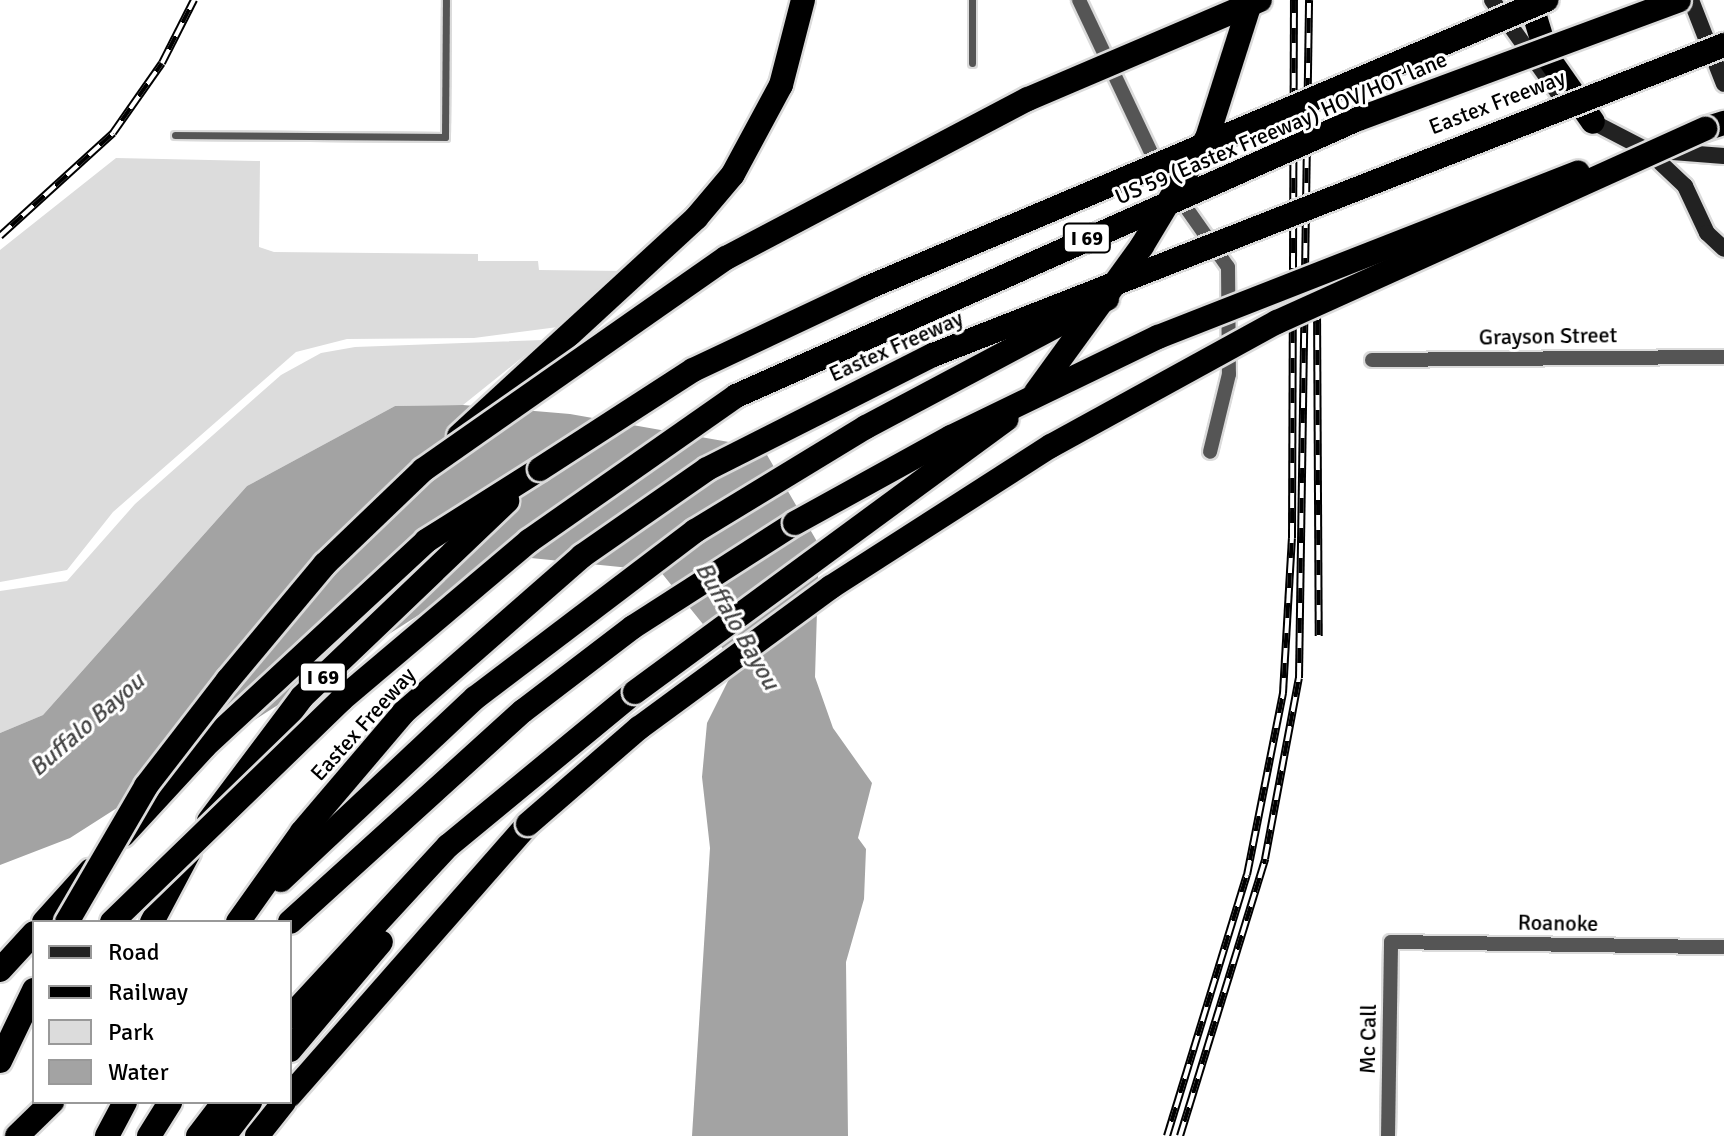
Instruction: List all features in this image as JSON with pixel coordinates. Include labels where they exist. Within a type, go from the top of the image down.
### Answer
[{"type":"highway","points":[[68,920],[146,786],[228,680],[325,564],[696,218],[733,174],[781,85],[803,0]]},
{"type":"highway","points":[[292,1015],[448,846],[491,815],[715,628],[974,449],[1047,381],[1207,138],[1251,0]]},
{"type":"highway","points":[[423,470],[726,258],[1028,99],[1260,0]]},
{"type":"highway","points":[[1530,0],[1547,56],[1593,122]]},
{"type":"highway","name":"I 69","points":[[153,920],[250,757],[312,687],[540,469],[680,377],[809,315],[1546,0]]},
{"type":"highway","name":"US 59 (Eastex Freeway) HOV/HOT lane","points":[[114,920],[342,699],[529,541],[736,396],[1358,119],[1679,0]]},
{"type":"highway","name":"Eastex Freeway","points":[[239,920],[302,832],[404,712],[582,556],[707,469],[837,401],[1226,236],[1724,45]]},
{"type":"highway","points":[[292,920],[523,711],[760,543],[951,437],[1158,337],[1480,205],[1715,126]]},
{"type":"highway","points":[[292,1093],[528,824],[648,721],[831,587],[1051,446],[1277,322],[1715,126]]},
{"type":"highway","points":[[240,920],[475,698],[695,531],[866,427],[1226,236]]},
{"type":"highway","points":[[46,920],[274,678],[426,541],[540,469]]},
{"type":"highway","points":[[292,1048],[491,815]]},
{"type":"highway","points":[[0,970],[32,935]]},
{"type":"highway","points":[[0,1061],[32,994]]},
{"type":"highway","points":[[0,1045],[32,1009]]},
{"type":"highway","points":[[17,1136],[49,1104]]},
{"type":"highway","points":[[36,1136],[50,1104]]},
{"type":"highway","points":[[107,1136],[124,1104]]},
{"type":"highway","points":[[149,1136],[169,1104]]},
{"type":"highway","points":[[198,1136],[222,1104]]},
{"type":"highway","points":[[224,1136],[248,1104]]},
{"type":"highway","points":[[257,1136],[282,1104]]},
{"type":"street","points":[[1079,0],[1159,169],[1228,267],[1229,374],[1210,452]]},
{"type":"street","points":[[1492,0],[1558,93],[1593,122],[1647,150],[1685,186],[1707,233],[1724,249]]},
{"type":"street","points":[[1691,0],[1724,84]]},
{"type":"street","points":[[1647,150],[1724,156]]},
{"type":"street","name":"Grayson Street","points":[[1372,360],[1724,357]]},
{"type":"street","name":"Roanoke","points":[[1391,942],[1724,947]]},
{"type":"street","name":"Mc Call","points":[[1388,1136],[1391,942]]},
{"type":"lane","points":[[175,135],[445,137],[446,0]]},
{"type":"lane","points":[[972,0],[972,63]]},
{"type":"green space","points":[[116,158],[260,161],[259,247],[274,252],[478,254],[478,261],[538,261],[539,270],[624,271],[558,327],[474,338],[347,339],[296,352],[113,512],[67,570],[0,582],[0,250]]},
{"type":"green space","points":[[544,340],[463,405],[395,406],[247,486],[43,715],[0,733],[0,591],[67,581],[135,504],[281,375],[321,353],[355,347]]},
{"type":"water","name":"Buffalo Bayou","points":[[463,405],[570,414],[763,448],[819,545],[815,677],[833,728],[872,783],[858,838],[866,849],[864,899],[846,962],[848,1136],[692,1136],[710,848],[702,777],[707,723],[736,665],[660,571],[511,556],[70,838],[0,865],[0,733],[43,715],[247,486],[395,406]]},
{"type":"railway","points":[[0,236],[113,133],[162,63],[194,0]]},
{"type":"railway","points":[[1167,1136],[1247,875],[1283,693],[1292,538],[1294,0]]},
{"type":"railway","points":[[1180,1136],[1265,859],[1299,678],[1309,0]]},
{"type":"railway","points":[[1317,305],[1319,636]]}]
